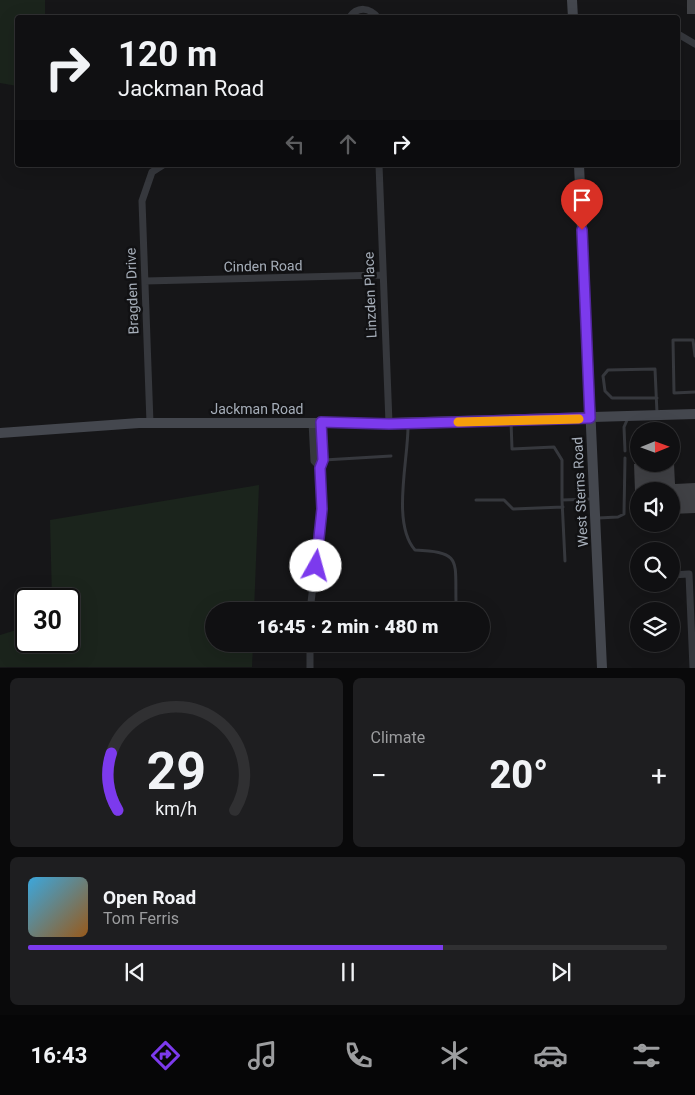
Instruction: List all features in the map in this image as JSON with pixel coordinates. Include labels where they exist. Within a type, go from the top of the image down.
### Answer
[{"type":"street","points":[[572,0],[573,15]]},
{"type":"street","points":[[352,15],[357,10],[363,9],[376,15]]},
{"type":"street","points":[[680,35],[695,44]]},
{"type":"street","name":"Bragden Drive","points":[[150,423],[142,201],[152,172],[160,167]]},
{"type":"street","name":"Linzden Place","points":[[378,167],[389,424]]},
{"type":"street","name":"West Sterns Road","points":[[579,167],[602,668]]},
{"type":"street","name":"Cinden Road","points":[[144,281],[382,275]]},
{"type":"street","name":"Jackman Road","points":[[0,433],[150,423],[316,422],[389,424],[695,414]]},
{"type":"street","points":[[311,602],[322,509],[320,468],[323,460],[316,422]]},
{"type":"street","points":[[316,422],[314,461],[320,468]]},
{"type":"street","points":[[680,574],[689,574],[693,668]]},
{"type":"street","points":[[310,652],[310,668]]},
{"type":"lane","points":[[695,356],[693,340],[673,340],[674,393],[695,392]]},
{"type":"lane","points":[[657,398],[612,398],[605,391],[603,376],[608,370],[656,369],[658,416]]},
{"type":"lane","points":[[625,451],[624,427],[629,417]]},
{"type":"lane","points":[[512,420],[512,449],[554,447],[562,460],[564,561]]},
{"type":"lane","points":[[408,423],[404,477],[404,521],[410,544],[415,550],[447,554],[453,559],[456,571],[456,602]]},
{"type":"lane","points":[[323,460],[391,456]]},
{"type":"lane","points":[[595,518],[618,517],[624,514],[625,458]]},
{"type":"lane","points":[[562,500],[594,499]]},
{"type":"lane","points":[[476,500],[504,500],[513,509],[563,506]]},
{"type":"shaded area","points":[[0,0],[45,0],[45,15],[15,15],[15,86],[0,83]]},
{"type":"shaded area","points":[[259,485],[254,602],[205,602],[205,652],[253,652],[252,667],[0,667],[0,635],[15,630],[15,653],[80,653],[80,588],[52,588],[50,520]]},
{"type":"building","points":[[687,0],[695,0],[695,14],[687,14]]},
{"type":"building","points":[[634,472],[674,472],[675,482],[635,482]]},
{"type":"building","points":[[695,483],[695,513],[680,514],[680,484]]},
{"type":"slow traffic","points":[[458,422],[579,419]]},
{"type":"route","points":[[316,566],[322,509],[320,468],[323,460],[321,422],[389,424],[590,418],[582,230]]}]
